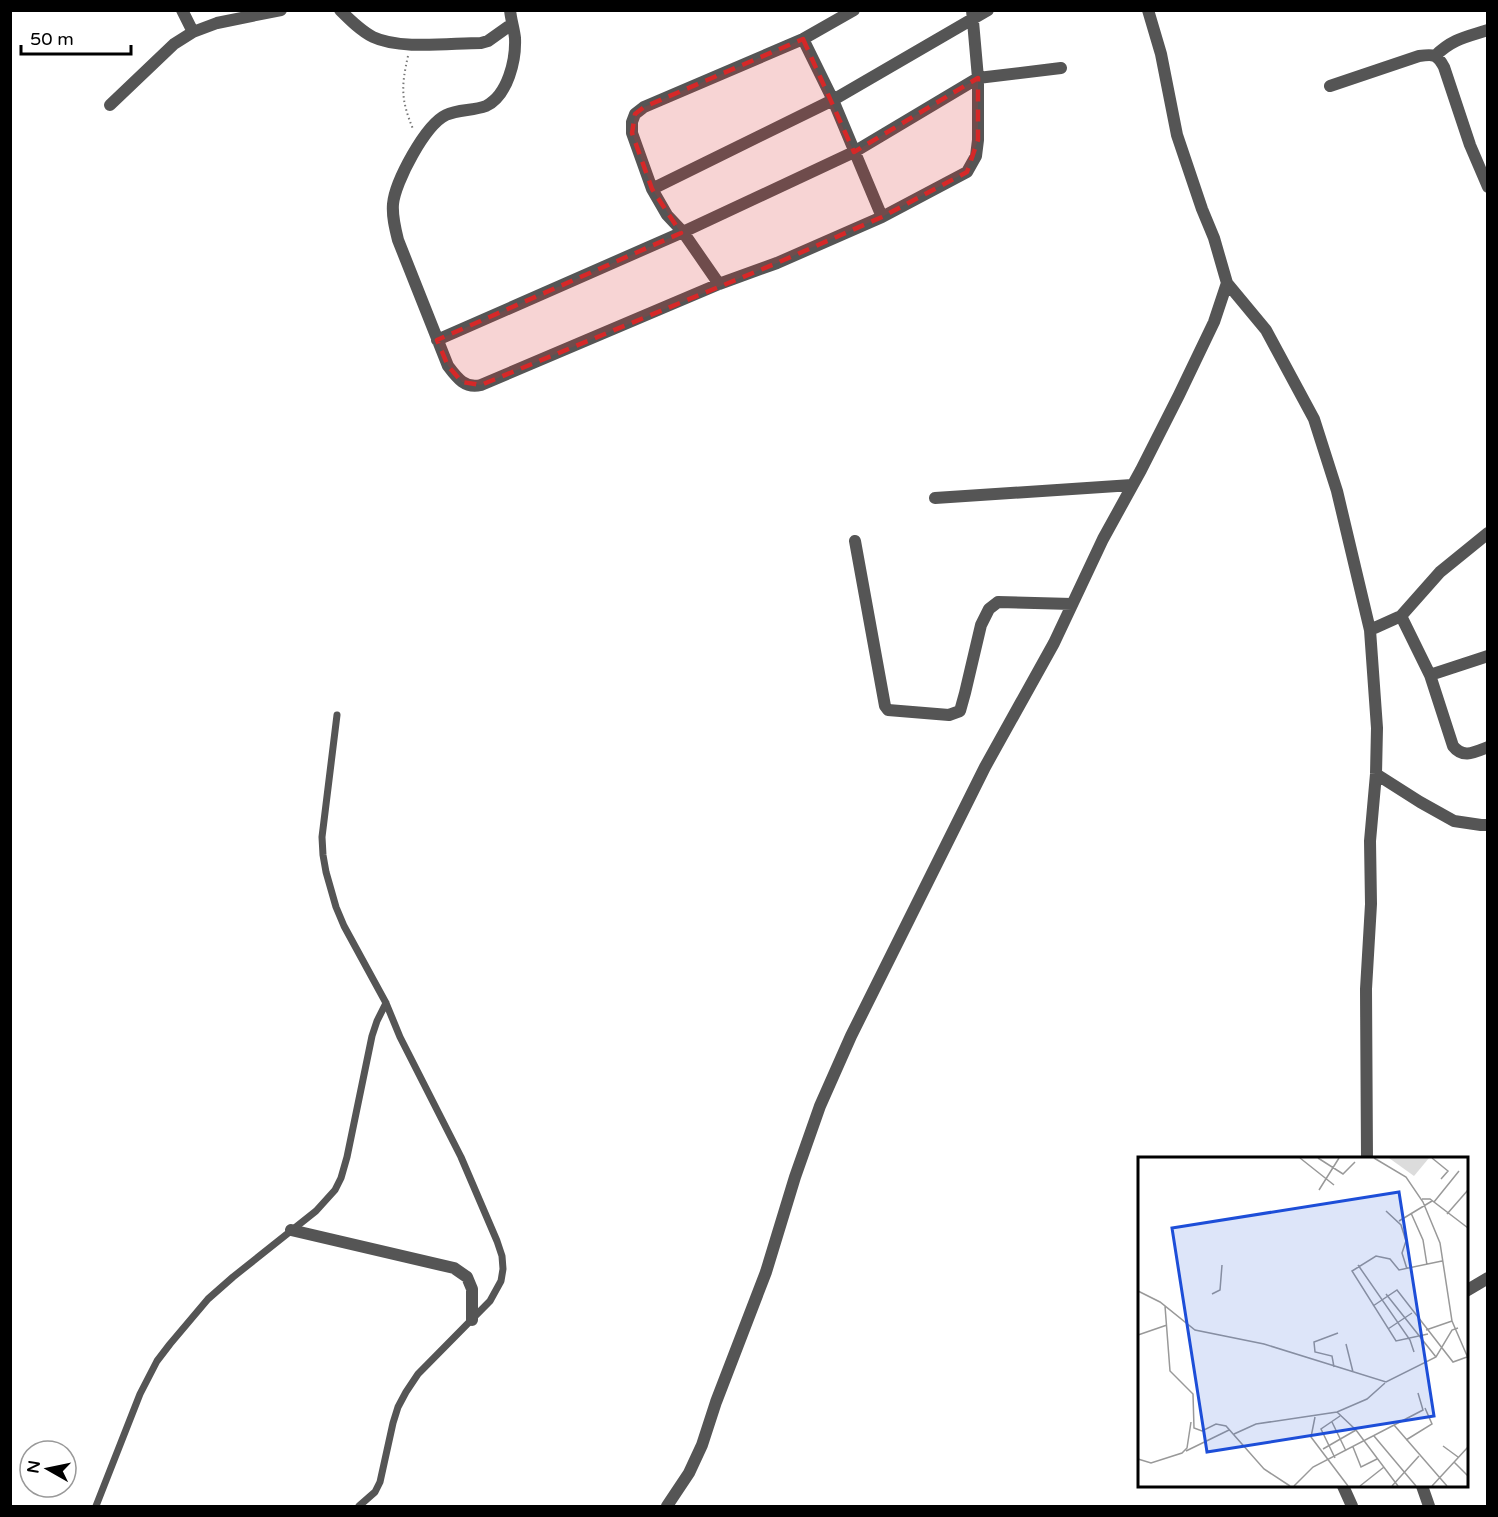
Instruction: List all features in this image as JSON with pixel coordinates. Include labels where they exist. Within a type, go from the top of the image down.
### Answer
[{"type":"street","points":[[182,10],[193,32]]},
{"type":"street","points":[[110,105],[174,44],[193,32],[217,23],[281,10]]},
{"type":"street","points":[[340,10],[372,36],[392,43],[481,43],[488,41],[512,24]]},
{"type":"street","points":[[510,10],[515,38],[513,62],[509,78],[502,91],[483,107],[446,115],[437,121],[419,143],[398,184],[393,201],[394,226],[448,366],[456,377],[474,387],[719,284],[777,263],[882,217],[967,172],[976,156],[978,140],[978,78],[972,16]]},
{"type":"street","points":[[719,284],[683,232],[667,215],[652,189],[632,134],[635,114],[644,107],[803,39],[854,10]]},
{"type":"street","points":[[652,189],[832,100],[972,16],[988,10]]},
{"type":"street","points":[[1148,10],[1161,54],[1177,135],[1214,238],[1227,283],[1266,330],[1314,419],[1337,492],[1370,630],[1377,728],[1376,774],[1370,841],[1371,904],[1366,989],[1367,1157]]},
{"type":"street","points":[[1435,56],[1454,41],[1488,30]]},
{"type":"street","points":[[803,39],[882,217]]},
{"type":"street","points":[[1330,86],[1419,56],[1435,56],[1444,67],[1470,145],[1488,187]]},
{"type":"street","points":[[437,340],[683,232],[854,152],[978,78],[1062,68]]},
{"type":"street","points":[[667,1506],[689,1473],[702,1445],[766,1272],[795,1177],[820,1106],[851,1036],[985,767],[1054,643],[1103,539],[1179,395],[1214,322],[1227,283]]},
{"type":"street","points":[[935,498],[1132,485]]},
{"type":"street","points":[[1370,630],[1401,616],[1440,572],[1488,532]]},
{"type":"street","points":[[855,541],[885,706],[888,710],[949,716],[960,711],[981,625],[989,609],[998,602],[1072,604]]},
{"type":"street","points":[[1401,616],[1430,675],[1456,751],[1462,754],[1472,753],[1488,747]]},
{"type":"street","points":[[1430,675],[1488,656]]},
{"type":"street","points":[[1376,774],[1454,821],[1488,825]]},
{"type":"street","points":[[291,1230],[454,1268],[467,1277],[472,1289],[472,1320]]},
{"type":"street","points":[[1468,1290],[1488,1278]]},
{"type":"street","points":[[1344,1487],[1352,1506]]},
{"type":"street","points":[[1423,1487],[1429,1506]]},
{"type":"lane","points":[[337,715],[322,837],[330,890],[344,926],[386,1004],[400,1037],[461,1157],[497,1241],[503,1269],[497,1291],[490,1301],[418,1374],[406,1392],[393,1423],[380,1482],[375,1492],[358,1506]]},
{"type":"lane","points":[[96,1506],[140,1394],[157,1361],[208,1299],[316,1211],[341,1178],[372,1036],[386,1004]]},
{"type":"path","points":[[410,44],[402,93],[407,117],[419,143]]},
{"type":"highlighted area","points":[[803,39],[854,152],[978,78],[978,140],[967,172],[882,217],[777,263],[481,385],[462,382],[448,366],[437,340],[681,233],[652,189],[632,133],[635,114],[644,107]]}]
